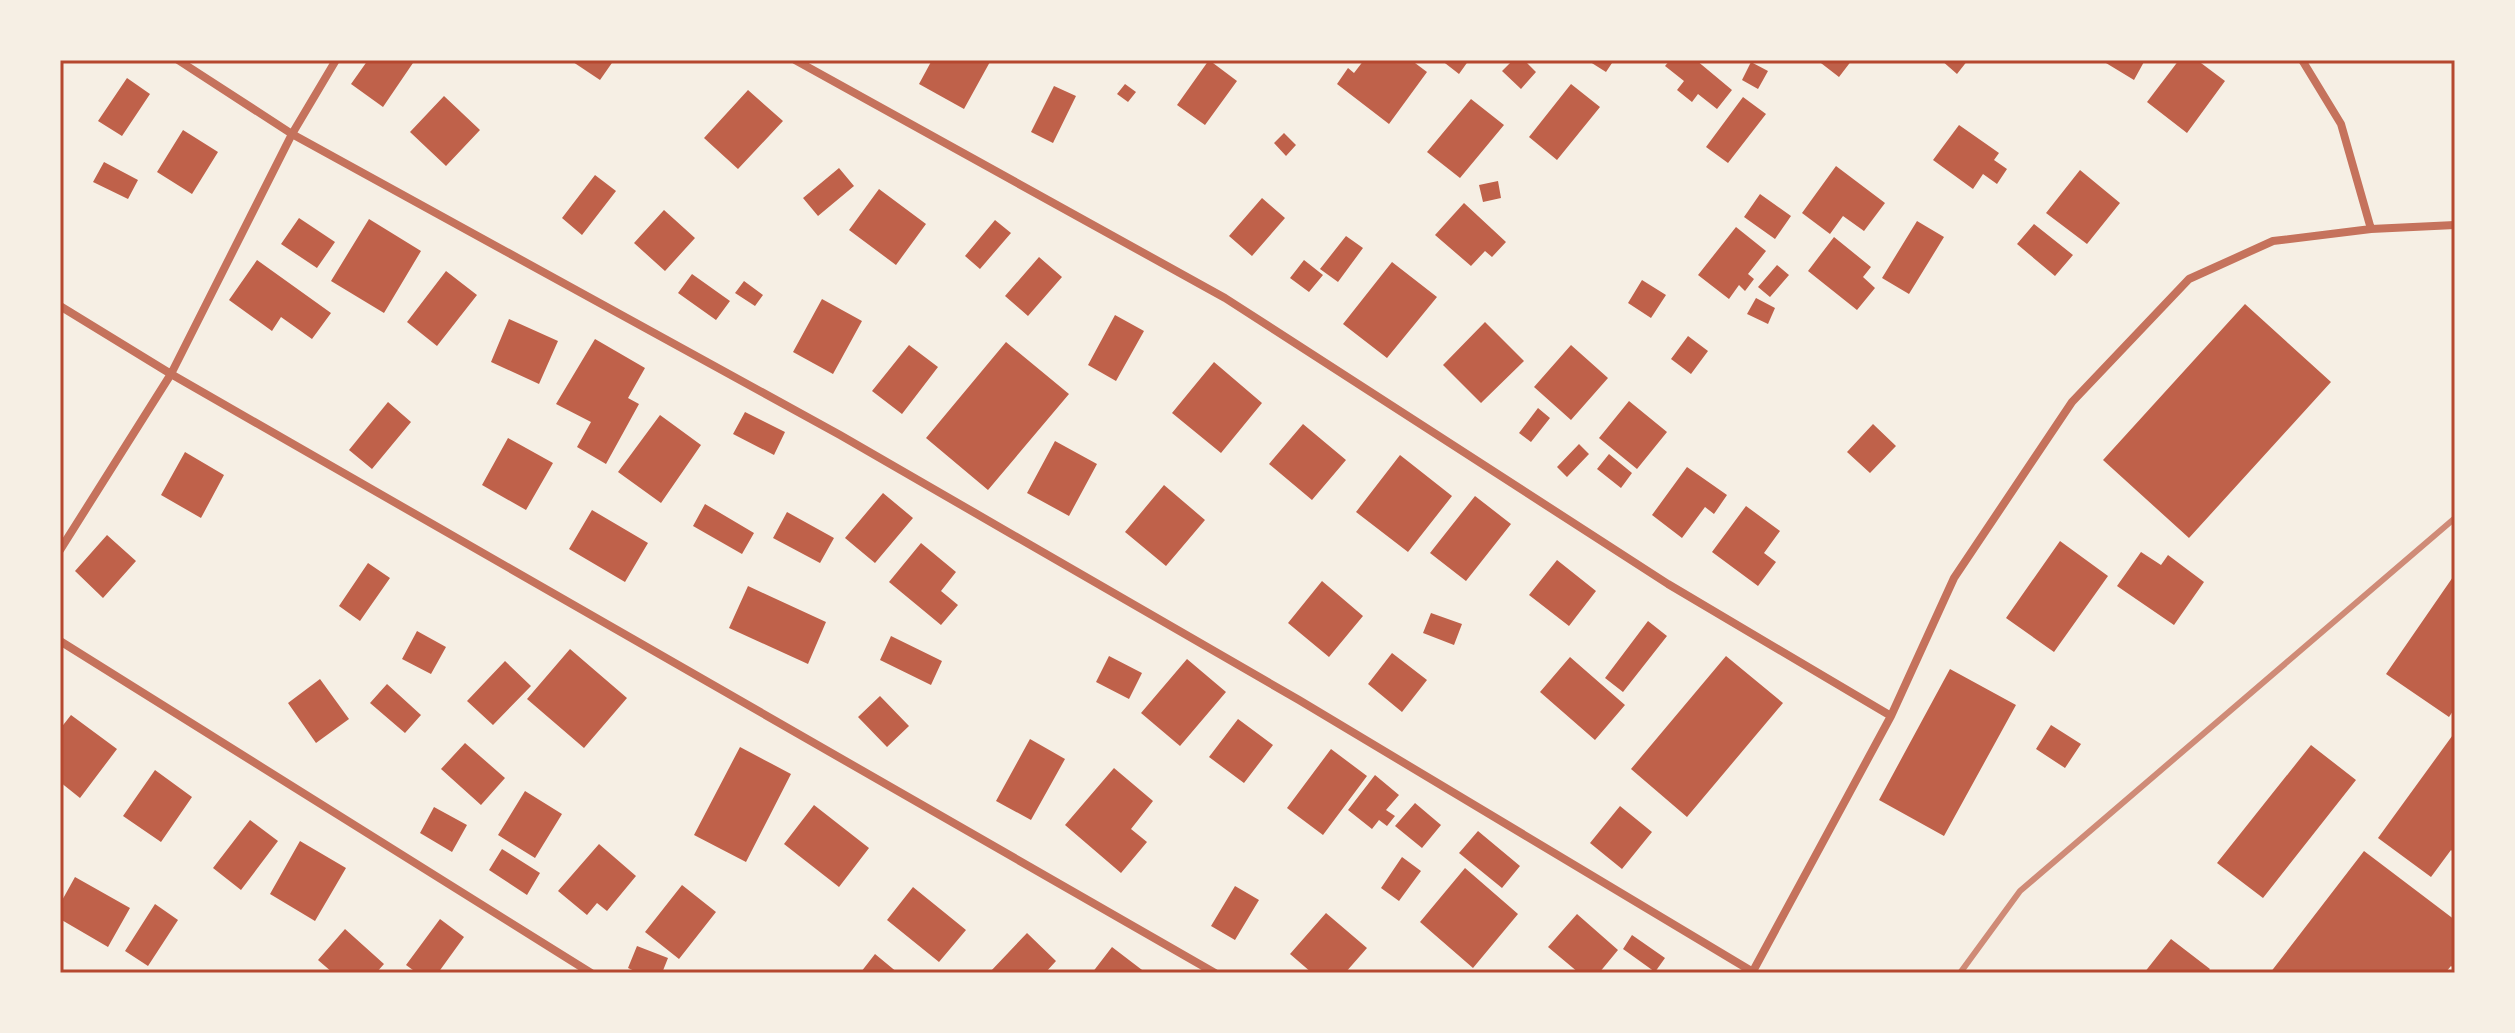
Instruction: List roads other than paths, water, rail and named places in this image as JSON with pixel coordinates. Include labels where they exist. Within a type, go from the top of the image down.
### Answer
[{"type":"street","points":[[178,60],[292,134],[840,435],[1299,700],[1753,972],[1891,716],[1954,578],[2072,402],[2189,279],[2273,241],[2371,229],[2455,225]]},
{"type":"street","points":[[60,550],[171,374],[292,134],[336,60]]},
{"type":"street","points":[[795,60],[1225,298],[1668,584],[1891,716]]},
{"type":"street","points":[[2302,60],[2341,124],[2371,229]]},
{"type":"street","points":[[60,306],[171,374],[1215,973]]},
{"type":"street","points":[[60,641],[591,973]]},
{"type":"railway","points":[[1960,973],[2020,891],[2455,518]]}]
